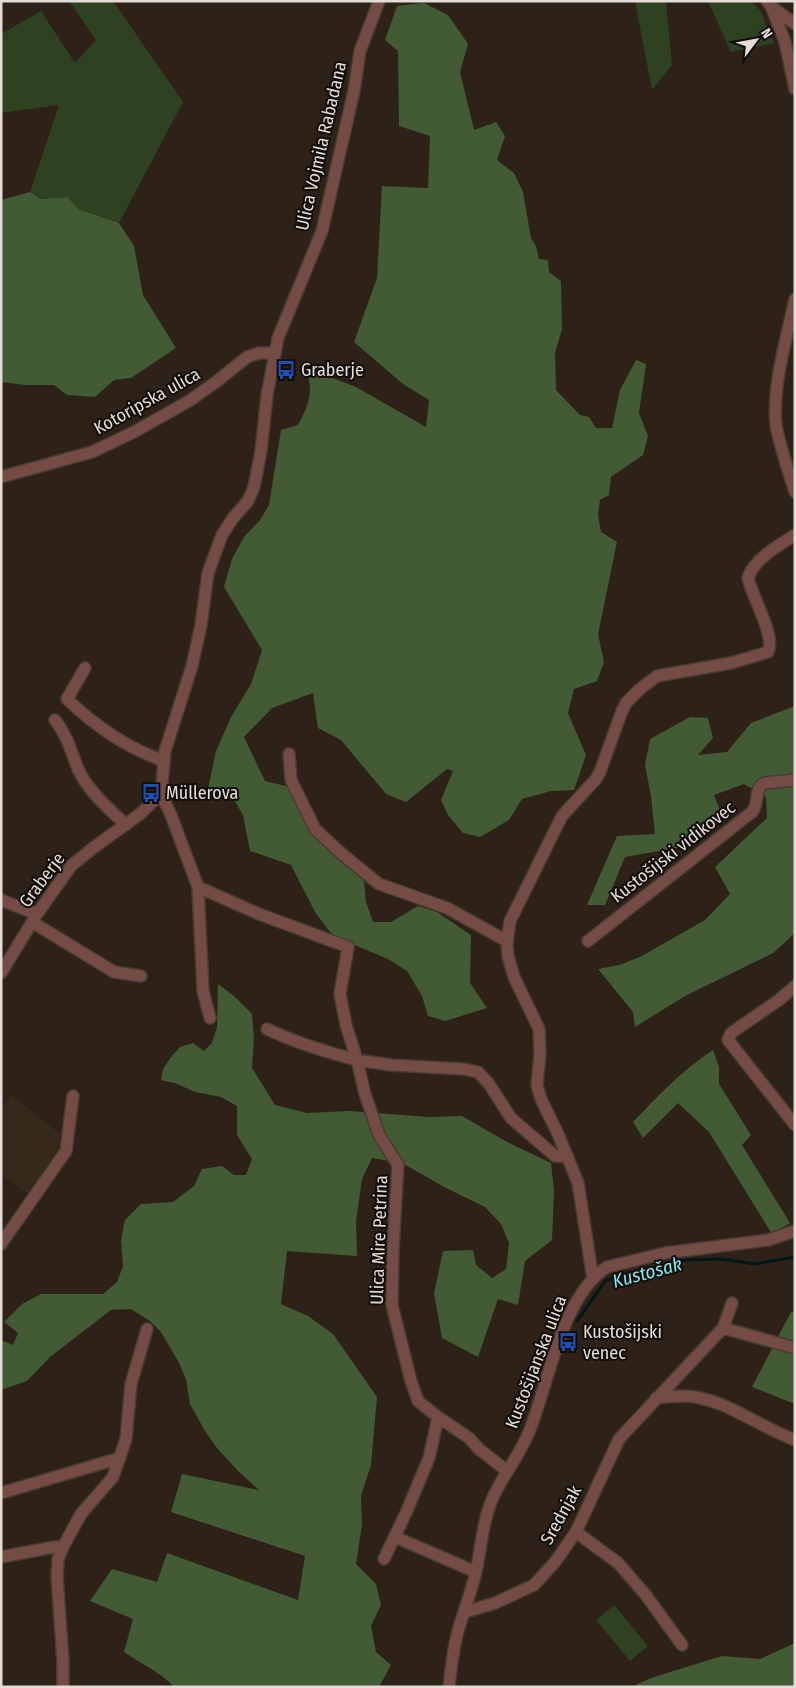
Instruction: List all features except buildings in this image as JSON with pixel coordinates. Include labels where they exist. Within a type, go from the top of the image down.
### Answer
[{"type":"street","name":"Ulica Vojmila Rabadana","points":[[274,353],[284,323],[322,231],[354,91],[360,51],[379,1]]},
{"type":"street","points":[[769,4],[795,24]]},
{"type":"street","points":[[769,4],[786,42],[795,89]]},
{"type":"street","points":[[795,299],[783,352],[776,414],[778,434],[795,492]]},
{"type":"street","name":"Kotoripska ulica","points":[[1,477],[92,452],[134,432],[189,400],[216,382],[247,357],[259,353],[274,353]]},
{"type":"street","points":[[210,1018],[203,991],[198,887],[171,815],[161,794],[164,761],[172,727],[192,666],[201,625],[208,573],[222,535],[233,518],[248,501],[254,487],[261,451],[264,411],[274,353]]},
{"type":"street","points":[[593,1279],[578,1183],[541,1099],[537,1085],[540,1054],[539,1029],[514,978],[508,956],[507,941],[510,922],[550,838],[567,809],[596,779],[600,772],[626,703],[650,680],[663,674],[731,663],[768,652],[770,648],[769,636],[748,578],[763,558],[795,534]]},
{"type":"street","points":[[85,668],[67,699],[108,733],[135,750],[164,761]]},
{"type":"street","points":[[54,720],[66,735],[79,770],[89,787],[126,825]]},
{"type":"street","points":[[289,754],[291,780],[315,829],[342,854],[379,884],[447,908],[507,941]]},
{"type":"street","name":"Kustošijski vidikovec","points":[[588,941],[752,812],[757,804],[758,789],[761,785],[795,780]]},
{"type":"street","name":"Graberje","points":[[1,973],[70,866],[140,814],[161,794]]},
{"type":"street","name":"Ulica Mire Petrina","points":[[198,887],[258,914],[348,948],[340,994],[346,1025],[358,1060],[365,1094],[379,1136],[398,1165],[393,1238],[392,1306],[411,1381],[418,1401],[469,1438],[507,1471]]},
{"type":"street","points":[[1,900],[35,918],[114,972],[141,976]]},
{"type":"street","points":[[795,986],[779,1000],[731,1033],[728,1040],[795,1125]]},
{"type":"street","points":[[267,1029],[323,1052],[358,1060],[390,1065],[462,1069],[478,1072],[489,1084],[511,1118],[555,1156],[568,1157]]},
{"type":"street","points":[[1,1244],[66,1151],[73,1096]]},
{"type":"street","name":"Kustošijanska ulica","points":[[449,1687],[458,1631],[476,1572],[485,1520],[491,1502],[507,1471],[520,1452],[529,1432],[564,1329],[582,1292],[607,1267],[665,1253],[768,1240],[795,1231]]},
{"type":"street","name":"Srednjak","points":[[465,1612],[496,1603],[534,1585],[555,1562],[576,1532],[619,1439],[723,1328],[732,1303]]},
{"type":"street","points":[[723,1328],[795,1348]]},
{"type":"street","points":[[63,1687],[57,1577],[58,1560],[81,1514],[113,1477],[126,1439],[131,1384],[147,1329]]},
{"type":"street","points":[[656,1398],[684,1396],[718,1403],[781,1435],[795,1440]]},
{"type":"street","points":[[384,1559],[396,1537],[429,1458],[438,1417]]},
{"type":"street","points":[[1,1493],[120,1458]]},
{"type":"street","points":[[576,1532],[618,1563],[645,1594],[682,1645]]},
{"type":"street","points":[[396,1537],[476,1572]]},
{"type":"street","points":[[1,1557],[63,1547]]},
{"type":"shaded area","points":[[11,1095],[60,1134],[58,1149],[29,1194],[1,1175],[1,1109]]},
{"type":"green space","points":[[69,1],[113,1],[183,102],[119,223],[78,209],[68,197],[41,199],[30,192],[59,105],[1,113],[1,34],[41,11],[75,63],[96,40]]},
{"type":"green space","points":[[635,1],[666,1],[672,65],[652,90]]},
{"type":"green space","points":[[708,1],[751,1],[760,10],[774,43],[731,52]]},
{"type":"green space","points":[[424,3],[448,15],[468,44],[460,72],[474,130],[496,122],[505,136],[497,160],[514,173],[523,192],[531,238],[536,246],[539,259],[548,260],[549,272],[561,281],[562,329],[555,353],[556,390],[580,415],[589,417],[596,428],[612,428],[620,390],[636,360],[646,364],[639,413],[648,436],[643,455],[611,477],[609,495],[600,500],[598,515],[601,532],[617,542],[598,634],[604,662],[597,681],[574,689],[568,713],[586,755],[574,790],[551,791],[522,799],[509,820],[480,837],[463,833],[448,815],[441,800],[453,771],[447,769],[406,802],[386,794],[341,740],[318,728],[313,693],[272,708],[244,737],[265,781],[290,787],[311,832],[364,881],[366,902],[373,922],[391,922],[418,906],[437,912],[471,935],[470,983],[487,1008],[445,1021],[428,1016],[422,996],[407,971],[388,959],[333,936],[315,912],[291,865],[250,851],[243,815],[233,798],[208,789],[216,751],[231,717],[251,684],[262,650],[224,587],[232,559],[244,537],[260,520],[269,505],[281,430],[298,425],[305,411],[310,391],[306,368],[356,387],[426,427],[429,400],[403,384],[354,342],[377,278],[382,186],[428,188],[430,136],[399,126],[398,51],[385,40],[397,6]]},
{"type":"green space","points":[[30,192],[41,199],[68,197],[78,209],[119,223],[134,246],[143,295],[176,348],[131,378],[114,380],[95,397],[67,395],[54,385],[25,385],[1,382],[1,200]]},
{"type":"green space","points":[[795,706],[795,933],[773,953],[685,996],[635,1027],[633,1012],[598,969],[619,965],[640,957],[705,920],[730,894],[715,867],[767,818],[766,797],[744,784],[714,795],[723,818],[688,846],[625,857],[605,905],[587,905],[617,836],[655,834],[645,765],[650,739],[690,717],[708,718],[713,738],[698,755],[727,752],[751,723]]},
{"type":"green space","points":[[218,984],[234,996],[252,1014],[254,1038],[252,1068],[275,1105],[307,1113],[349,1111],[429,1117],[462,1116],[507,1142],[551,1163],[554,1190],[552,1240],[525,1261],[518,1305],[498,1299],[478,1357],[442,1338],[434,1293],[443,1251],[473,1250],[476,1265],[492,1278],[506,1269],[509,1243],[501,1224],[485,1207],[402,1163],[372,1158],[362,1179],[356,1222],[357,1256],[287,1251],[281,1304],[308,1316],[333,1334],[377,1397],[371,1465],[361,1496],[362,1524],[356,1564],[376,1584],[381,1605],[371,1626],[376,1652],[391,1665],[379,1687],[174,1687],[157,1672],[124,1652],[133,1619],[90,1601],[112,1569],[157,1582],[167,1553],[298,1600],[305,1556],[171,1512],[182,1474],[259,1490],[217,1448],[205,1431],[190,1404],[186,1379],[178,1361],[161,1332],[150,1321],[131,1309],[111,1310],[50,1357],[27,1381],[1,1390],[1,1340],[13,1345],[18,1333],[4,1322],[22,1304],[41,1294],[103,1294],[117,1282],[123,1266],[121,1240],[125,1220],[141,1204],[173,1202],[194,1186],[202,1169],[222,1166],[234,1175],[246,1175],[252,1159],[237,1135],[237,1106],[221,1097],[195,1092],[175,1083],[161,1080],[163,1069],[180,1047],[193,1043],[204,1051],[212,1043],[217,1027]]},
{"type":"green space","points":[[713,1050],[719,1067],[719,1084],[751,1135],[742,1145],[790,1223],[772,1234],[709,1132],[678,1103],[643,1138],[633,1122],[681,1075]]},
{"type":"green space","points":[[791,1312],[795,1312],[795,1404],[752,1387]]},
{"type":"green space","points":[[614,1605],[648,1646],[630,1661],[596,1620]]},
{"type":"green space","points":[[795,1643],[795,1687],[631,1687],[651,1678],[722,1656],[760,1659]]},
{"type":"waterway","name":"Kustošak","points":[[577,1321],[606,1280],[686,1260],[721,1259],[755,1264],[795,1257]]},
{"type":"place","name":"Graberje","points":[[286,370]]},
{"type":"place","name":"Müllerova","points":[[151,793]]},
{"type":"place","name":"Kustošijski venec","points":[[568,1342]]}]
